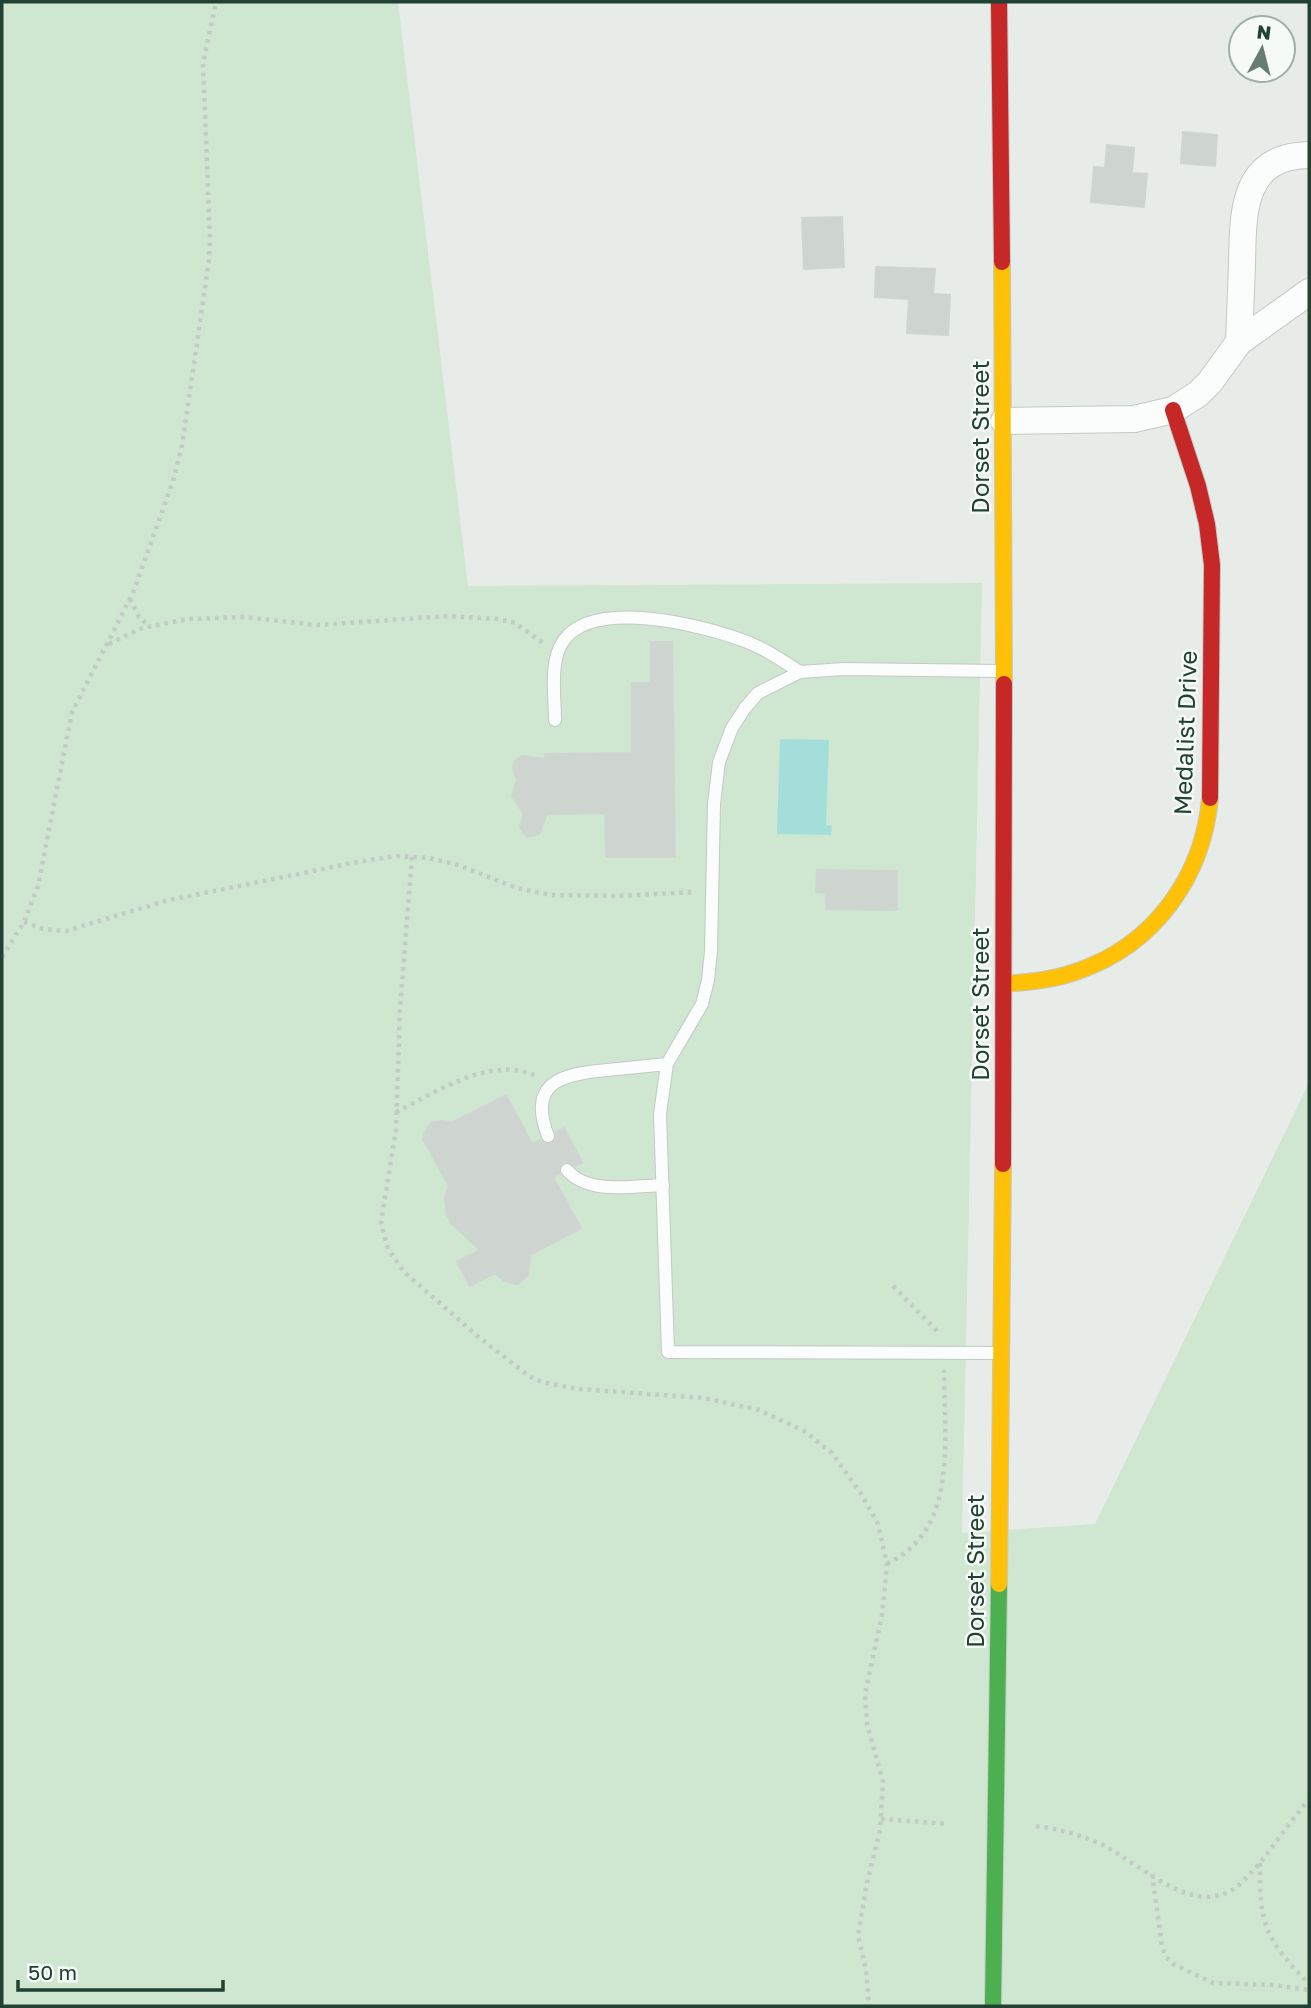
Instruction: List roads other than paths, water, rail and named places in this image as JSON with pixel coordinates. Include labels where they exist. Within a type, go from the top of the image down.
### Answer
[{"type":"street","name":"Dorset Street","points":[[993,2006],[1004,984],[1004,421],[999,2]]},
{"type":"street","points":[[1239,342],[1243,217],[1250,190],[1258,178],[1279,161],[1309,155]]},
{"type":"street","points":[[1004,421],[1134,419],[1173,410],[1198,394],[1210,382],[1239,342],[1309,292]]},
{"type":"street","name":"Medalist Drive","points":[[1004,984],[1058,979],[1111,958],[1132,943],[1172,904],[1187,881],[1204,837],[1210,792],[1212,565],[1209,532],[1195,466],[1173,410]]},
{"type":"lane","points":[[555,720],[556,660],[562,642],[575,628],[604,620],[633,618],[696,627],[763,649],[800,672]]},
{"type":"lane","points":[[1001,1353],[668,1352],[660,1114],[667,1064],[702,1004],[705,992],[711,951],[714,804],[719,762],[724,744],[745,708],[758,692],[800,672],[843,669],[1004,671]]},
{"type":"lane","points":[[548,1136],[541,1103],[545,1090],[562,1077],[667,1064]]},
{"type":"lane","points":[[567,1170],[575,1179],[585,1183],[606,1186],[663,1185]]},
{"type":"water","points":[[780,739],[829,740],[826,825],[832,826],[831,835],[777,834]]}]
